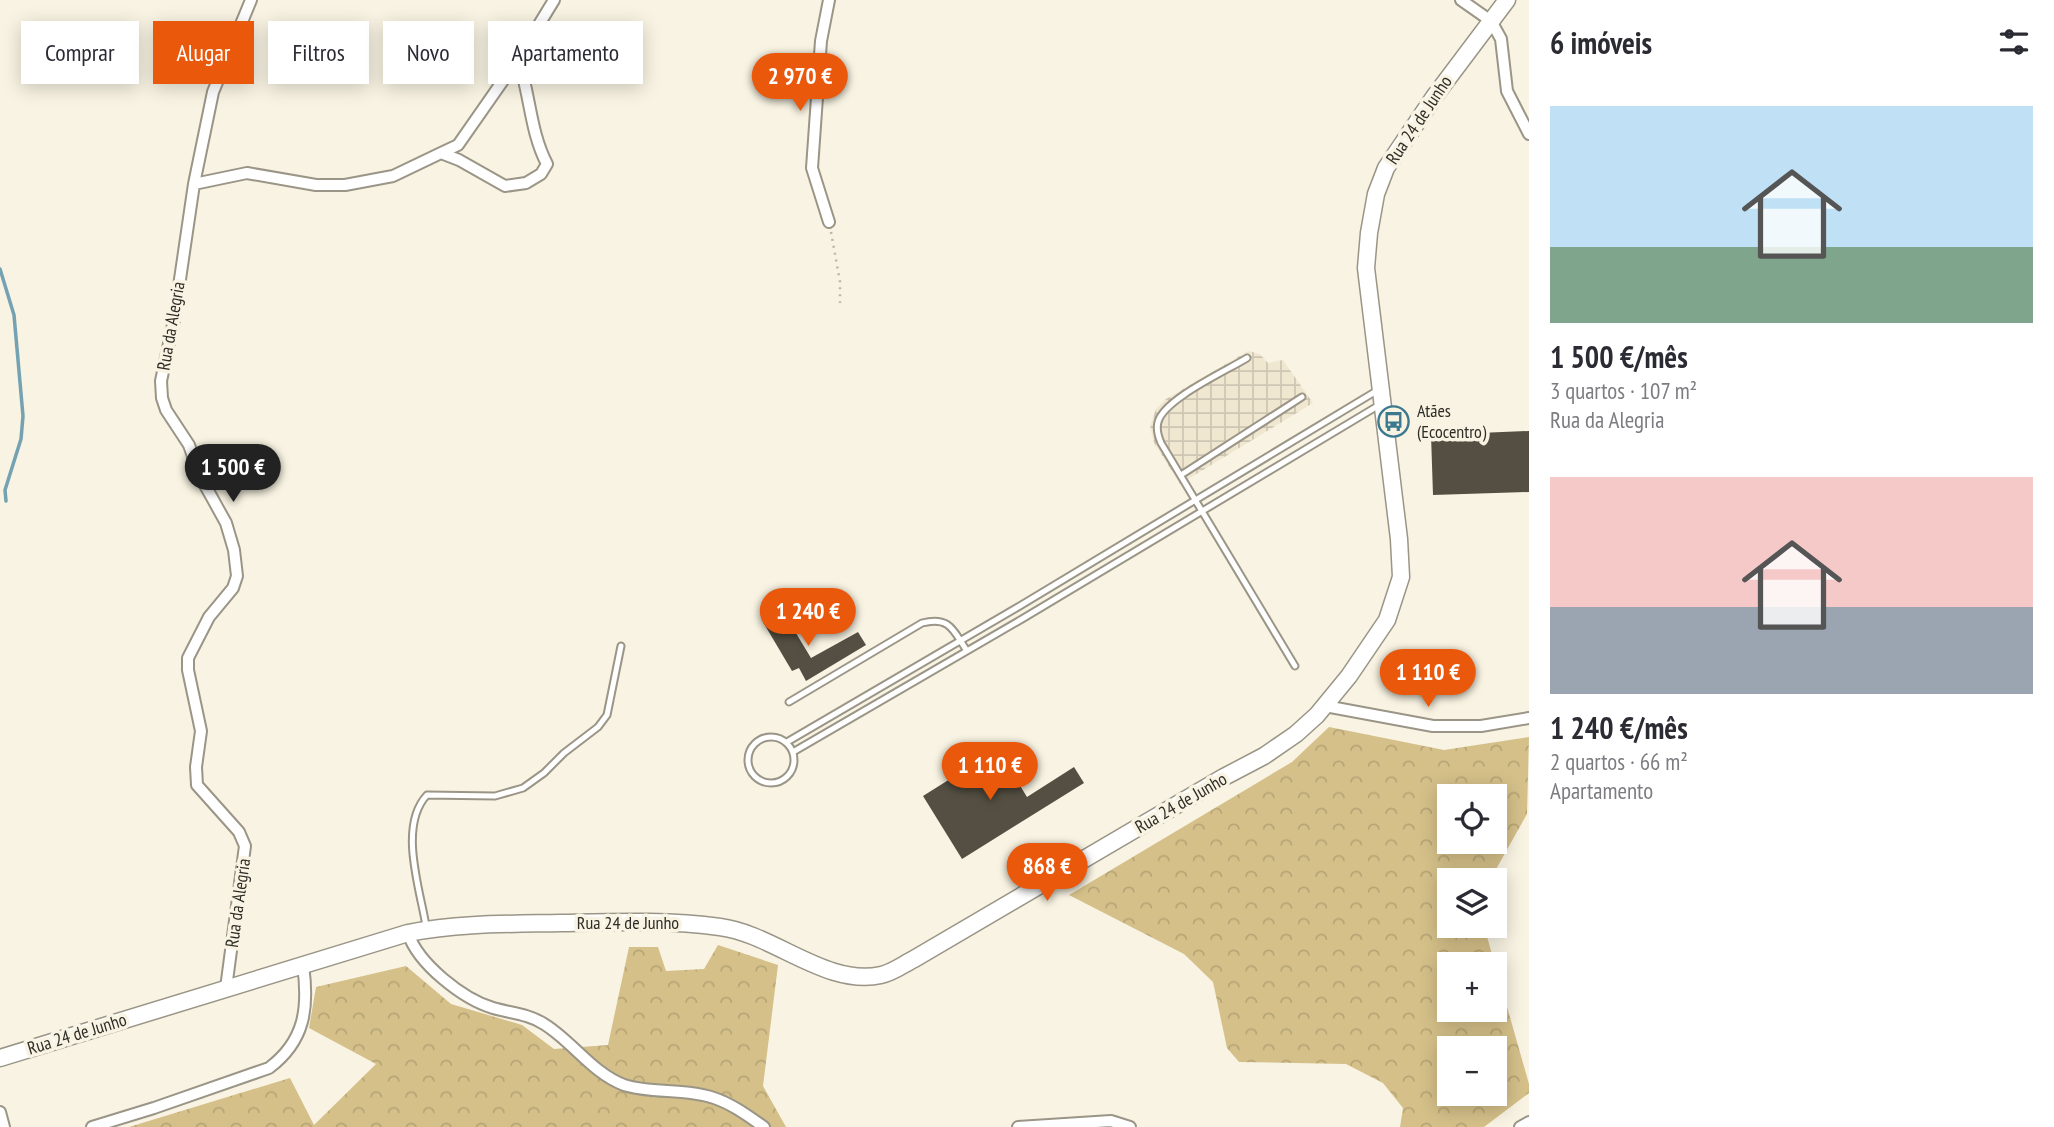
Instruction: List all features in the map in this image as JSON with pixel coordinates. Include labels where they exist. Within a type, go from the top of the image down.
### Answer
[{"type":"main road","name":"Rua 24 de Junho","points":[[0,1058],[408,933],[466,924],[667,922],[723,927],[746,933],[829,971],[854,976],[881,975],[914,959],[1264,756],[1317,715],[1349,676],[1387,620],[1401,577],[1399,539],[1366,268],[1368,233],[1376,194],[1386,168],[1402,142],[1507,0]]},
{"type":"street","name":"Rua da Alegria","points":[[226,988],[245,846],[239,832],[197,785],[196,767],[201,731],[188,670],[188,658],[209,617],[233,588],[237,576],[234,550],[226,523],[200,476],[189,445],[166,410],[162,398],[162,381],[194,184],[213,92],[251,0]]},
{"type":"street","points":[[541,21],[554,0]]},
{"type":"street","points":[[829,0],[821,41],[812,168],[829,222]]},
{"type":"street","points":[[1461,0],[1491,21],[1501,39],[1507,91],[1529,134]]},
{"type":"street","points":[[194,184],[247,173],[316,185],[345,185],[393,176],[458,145],[501,84]]},
{"type":"street","points":[[441,153],[505,186],[526,183],[541,174],[547,164],[535,132],[526,84]]},
{"type":"street","points":[[1325,706],[1433,726],[1481,726],[1529,719]]},
{"type":"street","points":[[408,933],[411,944],[419,955],[461,993],[492,1008],[540,1021],[559,1034],[604,1075],[625,1085],[712,1097],[743,1112],[764,1127]]},
{"type":"street","points":[[92,1127],[269,1068],[284,1057],[297,1038],[303,1016],[307,993],[303,965]]},
{"type":"street","points":[[0,1112],[4,1127]]},
{"type":"street","points":[[1018,1127],[1111,1121],[1130,1127]]},
{"type":"street","points":[[1520,1127],[1529,1122]]},
{"type":"lane","points":[[1247,358],[1170,404],[1158,422],[1157,434],[1296,666]]},
{"type":"lane","points":[[787,742],[1196,500],[1381,396]]},
{"type":"lane","points":[[793,752],[1203,512],[1381,396]]},
{"type":"lane","points":[[1181,475],[1302,397]]},
{"type":"lane","points":[[789,702],[922,623],[936,620],[951,626],[967,651]]},
{"type":"lane","points":[[427,929],[416,879],[412,841],[420,803],[427,795],[495,796],[523,788],[544,773],[564,753],[598,727],[607,715],[621,646]]},
{"type":"lane","points":[[772,736],[787,742],[793,752],[793,768],[783,780],[768,784],[754,777],[747,762],[748,754],[757,741],[772,736]]},
{"type":"path","points":[[829,222],[840,282],[840,303]]},
{"type":"shaded area","points":[[1248,351],[1260,354],[1268,363],[1283,360],[1313,403],[1180,484],[1154,443],[1150,426],[1156,409],[1166,399]]},
{"type":"green space","points":[[1329,727],[1444,750],[1529,737],[1527,814],[1507,850],[1507,784],[1437,784],[1437,854],[1505,854],[1497,868],[1437,868],[1437,938],[1487,938],[1491,952],[1437,952],[1437,1022],[1507,1022],[1507,1007],[1529,1084],[1529,1093],[1484,1127],[1400,1127],[1403,1108],[1383,1083],[1346,1064],[1239,1062],[1227,1048],[1213,982],[1184,954],[1069,895],[1292,762]]},
{"type":"green space","points":[[718,945],[778,965],[763,1086],[786,1127],[129,1127],[290,1078],[314,1125],[376,1064],[309,1028],[316,987],[406,966],[451,1004],[522,1025],[554,1049],[608,1045],[629,947],[658,947],[666,971],[704,969]]},
{"type":"building","points":[[1529,431],[1529,492],[1433,495],[1431,435]]},
{"type":"building","points":[[782,610],[811,658],[858,632],[866,645],[806,681],[799,668],[792,671],[763,622]]},
{"type":"building","points":[[993,752],[998,759],[1002,756],[1027,797],[1074,767],[1084,783],[962,859],[923,796]]},
{"type":"waterway","points":[[0,269],[14,315],[23,416],[21,439],[5,490],[6,501]]},
{"type":"place","name":"Atães (Ecocentro)","points":[[1394,421]]}]
